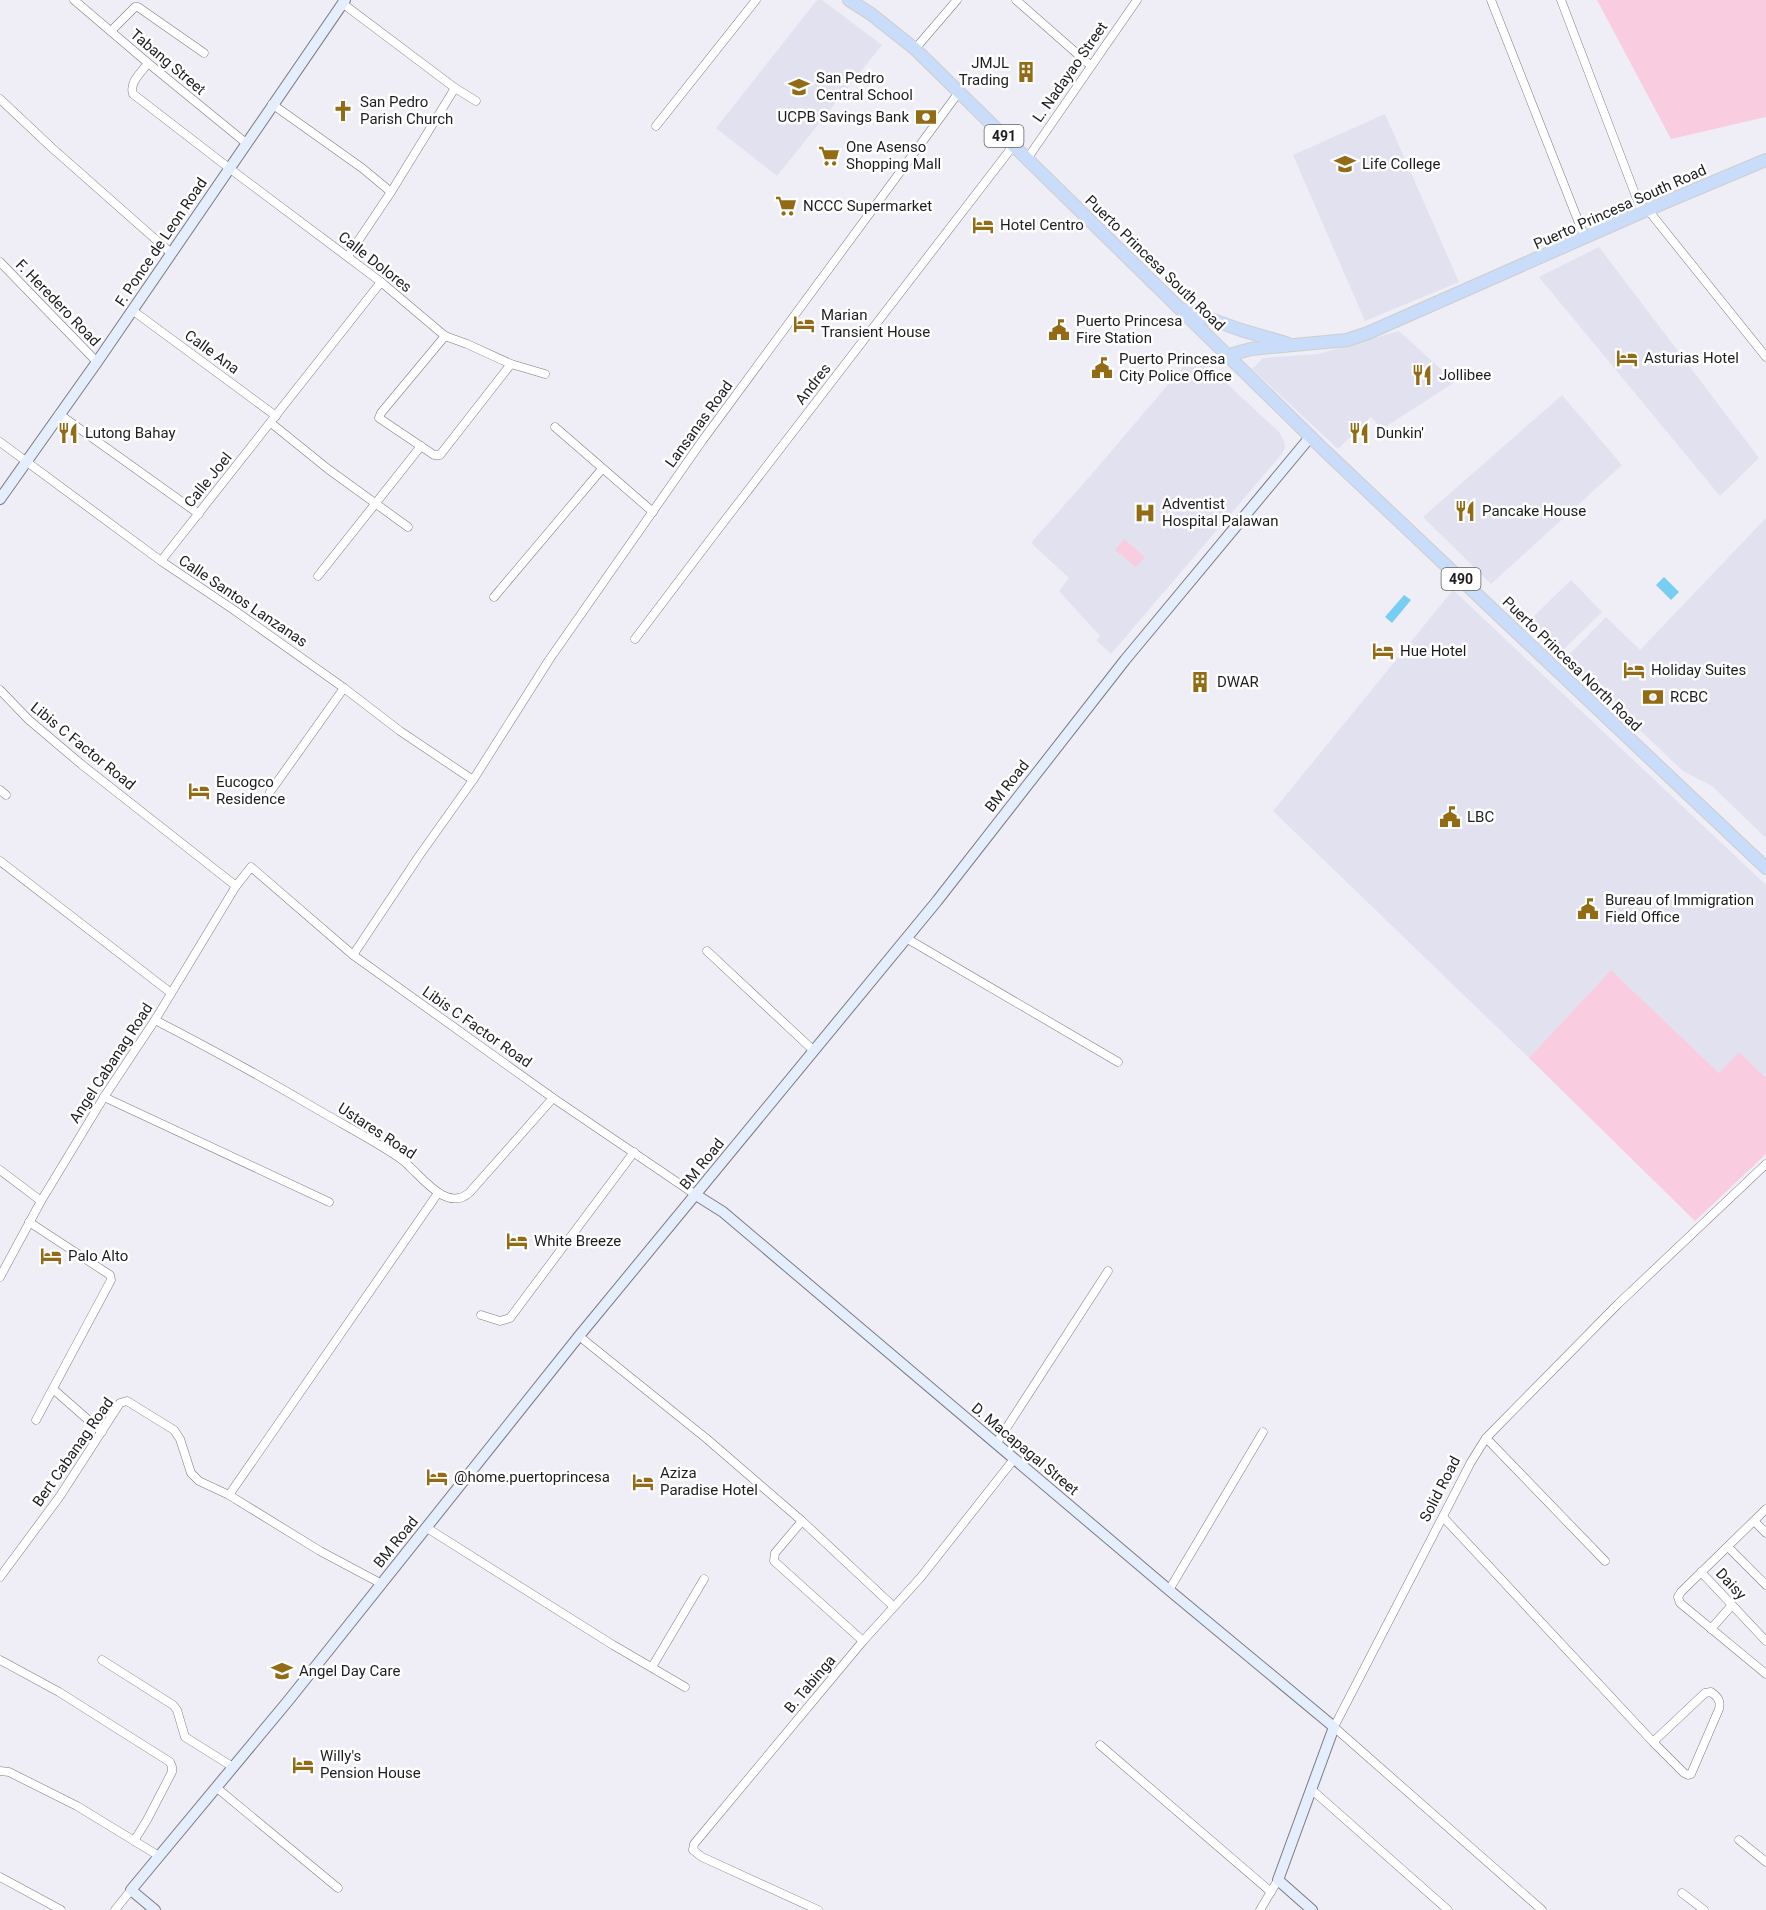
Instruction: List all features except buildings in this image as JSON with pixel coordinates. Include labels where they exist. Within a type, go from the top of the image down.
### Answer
[{"type":"main road","name":"Puerto Princesa South Road","points":[[849,0],[871,14],[915,49],[1229,355],[1251,349],[1347,340],[1368,333],[1766,160]]},
{"type":"main road","points":[[1182,308],[1241,330],[1296,346]]},
{"type":"main road","name":"Puerto Princesa North Road","points":[[1229,355],[1311,436],[1766,868]]},
{"type":"street","name":"Tabang Street","points":[[74,0],[246,143]]},
{"type":"street","points":[[656,126],[756,0]]},
{"type":"street","points":[[915,49],[957,0]]},
{"type":"street","points":[[1016,0],[1090,65]]},
{"type":"street","name":"L. Nadayao Street","points":[[1027,159],[1137,0]]},
{"type":"street","points":[[1491,0],[1585,238]]},
{"type":"street","points":[[1561,0],[1645,211],[1766,357]]},
{"type":"street","points":[[344,2],[455,88],[476,101]]},
{"type":"street","name":"F. Ponce de Leon Road","points":[[0,499],[344,2]]},
{"type":"street","points":[[111,31],[135,7],[138,7],[204,53]]},
{"type":"street","name":"Calle Dolores","points":[[148,63],[133,83],[133,94],[348,256],[445,336],[545,374]]},
{"type":"street","points":[[348,256],[391,192],[455,88]]},
{"type":"street","name":"Lansanas Road","points":[[353,955],[473,780],[549,660],[702,441],[959,92]]},
{"type":"street","points":[[0,99],[171,253]]},
{"type":"street","points":[[272,104],[362,168],[391,192]]},
{"type":"street","name":"Andres","points":[[635,639],[1013,146]]},
{"type":"street","name":"F. Heredero Road","points":[[0,262],[97,362]]},
{"type":"street","name":"Calle Joel","points":[[161,561],[381,282]]},
{"type":"street","name":"Calle Ana","points":[[132,310],[276,416]]},
{"type":"street","points":[[445,336],[380,416],[381,420],[434,455],[441,455],[511,363]]},
{"type":"street","points":[[58,414],[199,514]]},
{"type":"street","points":[[271,423],[408,527]]},
{"type":"street","points":[[555,428],[653,512]]},
{"type":"street","name":"BM Road","points":[[115,1910],[382,1584],[579,1336],[945,891],[1125,660],[1311,436]]},
{"type":"street","name":"Calle Santos Lanzanas","points":[[0,442],[161,561],[234,610],[400,731],[473,780]]},
{"type":"street","points":[[318,576],[421,446]]},
{"type":"street","points":[[494,597],[602,469]]},
{"type":"street","points":[[270,792],[344,688]]},
{"type":"street","name":"Libis C Factor Road","points":[[0,690],[29,720],[236,886]]},
{"type":"street","points":[[0,861],[171,993]]},
{"type":"street","name":"Libis C Factor Road","points":[[251,867],[353,955],[553,1098],[696,1195]]},
{"type":"street","name":"Angel Cabanag Road","points":[[0,1277],[41,1201],[104,1097],[155,1020],[236,886],[251,867]]},
{"type":"street","points":[[906,938],[1118,1062]]},
{"type":"street","points":[[707,951],[813,1050]]},
{"type":"street","name":"Ustares Road","points":[[155,1020],[386,1149],[409,1165],[438,1193]]},
{"type":"street","points":[[104,1097],[329,1202]]},
{"type":"street","points":[[229,1495],[438,1193],[448,1198],[464,1198],[553,1098]]},
{"type":"street","points":[[481,1315],[500,1321],[510,1318],[634,1152]]},
{"type":"street","name":"Solid Road","points":[[1260,1910],[1278,1880],[1334,1727],[1471,1462],[1486,1438],[1618,1304],[1766,1164]]},
{"type":"street","points":[[0,1170],[41,1201]]},
{"type":"street","name":"D. Macapagal Street","points":[[696,1195],[723,1212],[1334,1727]]},
{"type":"street","points":[[29,1222],[110,1275],[111,1280],[36,1420]]},
{"type":"street","points":[[996,1444],[1108,1271]]},
{"type":"street","points":[[579,1336],[706,1439],[802,1521],[893,1606]]},
{"type":"street","points":[[53,1389],[102,1432]]},
{"type":"street","name":"Bert Cabanag Road","points":[[0,1577],[60,1496],[120,1403],[129,1401],[174,1430],[194,1477],[229,1495],[320,1551],[382,1584]]},
{"type":"street","points":[[1169,1590],[1263,1432]]},
{"type":"street","points":[[1486,1438],[1605,1561]]},
{"type":"street","name":"B. Tabinga","points":[[818,1910],[702,1857],[695,1853],[693,1847],[767,1754],[893,1606],[921,1577],[1014,1459]]},
{"type":"street","points":[[1766,1509],[1681,1592],[1678,1598],[1680,1603],[1766,1674]]},
{"type":"street","points":[[1443,1517],[1653,1742],[1688,1775],[1691,1774],[1719,1709],[1718,1697],[1711,1692],[1705,1693],[1653,1742]]},
{"type":"street","points":[[802,1521],[775,1553],[774,1561],[863,1641]]},
{"type":"street","points":[[1754,1521],[1766,1533]]},
{"type":"street","points":[[427,1528],[686,1687]]},
{"type":"street","points":[[1728,1547],[1766,1585]]},
{"type":"street","name":"Daisy","points":[[1701,1572],[1766,1641]]},
{"type":"street","points":[[652,1667],[704,1579]]},
{"type":"street","points":[[1711,1629],[1732,1605]]},
{"type":"street","points":[[0,1660],[58,1692],[170,1762],[172,1772],[134,1840]]},
{"type":"street","points":[[102,1660],[173,1705],[185,1737],[233,1767]]},
{"type":"street","points":[[1334,1727],[1542,1910]]},
{"type":"street","points":[[1100,1745],[1271,1892]]},
{"type":"street","points":[[0,1771],[9,1772],[77,1806],[159,1856]]},
{"type":"street","points":[[217,1788],[338,1888]]},
{"type":"street","points":[[1311,1789],[1448,1910]]},
{"type":"street","points":[[1738,1840],[1766,1862]]},
{"type":"street","points":[[0,1877],[61,1910]]},
{"type":"street","points":[[1278,1880],[1312,1910]]},
{"type":"street","points":[[131,1890],[156,1910]]},
{"type":"street","points":[[1682,1893],[1704,1910]]},
{"type":"shaded area","name":"San Pedro Central School","points":[[817,0],[822,0],[882,45],[777,176],[716,128]]},
{"type":"shaded area","points":[[1597,0],[1766,0],[1766,117],[1671,139]]},
{"type":"shaded area","points":[[1385,114],[1459,282],[1365,321],[1293,155]]},
{"type":"shaded area","points":[[1599,247],[1759,458],[1720,496],[1539,277]]},
{"type":"shaded area","points":[[1399,331],[1455,382],[1382,429],[1371,417],[1338,449],[1252,369],[1263,358],[1318,354]]},
{"type":"shaded area","name":"Adventist Hospital Palawan","points":[[1194,354],[1208,367],[1209,374],[1218,382],[1224,381],[1279,432],[1285,448],[1111,654],[1096,640],[1100,636],[1059,591],[1069,578],[1031,543]]},
{"type":"shaded area","points":[[1562,395],[1622,465],[1491,584],[1423,517]]},
{"type":"shaded area","points":[[1766,518],[1766,838],[1712,786],[1683,771],[1565,659],[1606,617],[1640,650]]},
{"type":"shaded area","points":[[1124,539],[1145,557],[1136,567],[1115,550]]},
{"type":"shaded area","points":[[1571,580],[1602,612],[1559,654],[1528,622]]},
{"type":"shaded area","points":[[1453,590],[1766,885],[1766,1078],[1739,1052],[1719,1073],[1611,970],[1529,1058],[1273,811]]},
{"type":"shaded area","points":[[1611,970],[1719,1073],[1739,1052],[1766,1078],[1766,1154],[1695,1221],[1529,1058]]},
{"type":"water","points":[[1664,577],[1679,592],[1671,600],[1656,585]]},
{"type":"water","points":[[1404,595],[1411,600],[1392,623],[1385,617]]},
{"type":"place","name":"JMJL Trading","points":[[1026,72]]},
{"type":"place","name":"San Pedro Central School","points":[[799,87]]},
{"type":"place","name":"San Pedro Parish Church","points":[[343,111]]},
{"type":"place","name":"UCPB Savings Bank","points":[[926,117]]},
{"type":"place","name":"One Asenso Shopping Mall","points":[[829,156]]},
{"type":"place","name":"Life College","points":[[1345,164]]},
{"type":"place","name":"NCCC Supermarket","points":[[786,206]]},
{"type":"place","name":"Hotel Centro","points":[[983,225]]},
{"type":"place","name":"Marian Transient House","points":[[804,324]]},
{"type":"place","name":"Puerto Princesa Fire Station","points":[[1059,330]]},
{"type":"place","name":"Asturias Hotel","points":[[1627,358]]},
{"type":"place","name":"Puerto Princesa City Police Office","points":[[1102,368]]},
{"type":"place","name":"Jollibee","points":[[1422,375]]},
{"type":"place","name":"Lutong Bahay","points":[[68,433]]},
{"type":"place","name":"Dunkin'","points":[[1359,433]]},
{"type":"place","name":"Pancake House","points":[[1465,511]]},
{"type":"place","name":"Adventist Hospital Palawan","points":[[1145,513]]},
{"type":"place","name":"Hue Hotel","points":[[1383,651]]},
{"type":"place","name":"Holiday Suites","points":[[1634,670]]},
{"type":"place","name":"DWAR","points":[[1200,682]]},
{"type":"place","name":"RCBC","points":[[1653,697]]},
{"type":"place","name":"Eucogco Residence","points":[[199,791]]},
{"type":"place","name":"LBC","points":[[1450,817]]},
{"type":"place","name":"Bureau of Immigration Field Office","points":[[1588,909]]},
{"type":"place","name":"White Breeze","points":[[517,1241]]},
{"type":"place","name":"Palo Alto","points":[[51,1256]]},
{"type":"place","name":"@home.puertoprincesa","points":[[437,1477]]},
{"type":"place","name":"Aziza Paradise Hotel","points":[[643,1482]]},
{"type":"place","name":"Angel Day Care","points":[[282,1671]]},
{"type":"place","name":"Willy's Pension House","points":[[303,1765]]}]
